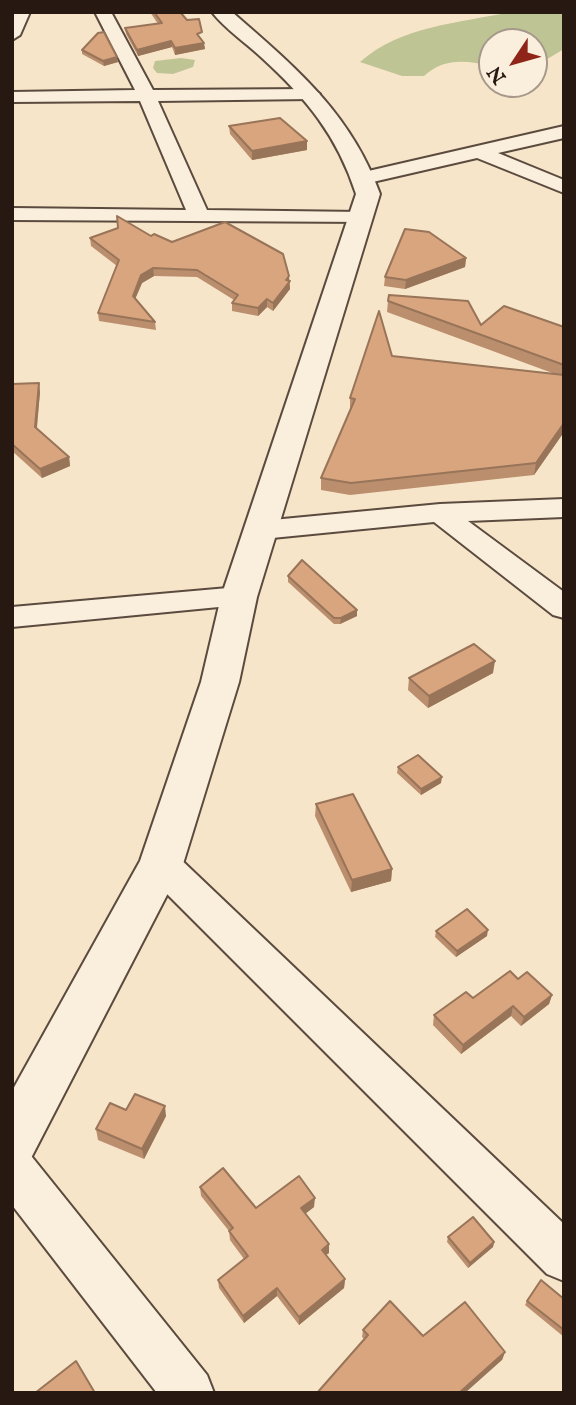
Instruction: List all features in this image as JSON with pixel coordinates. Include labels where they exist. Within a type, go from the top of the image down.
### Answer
[{"type":"street","points":[[12,35],[22,12]]},
{"type":"street","points":[[103,12],[147,96],[200,216]]},
{"type":"street","points":[[12,1142],[161,864],[220,682],[239,597],[368,194],[357,157],[337,124],[311,94],[221,12]]},
{"type":"street","points":[[12,97],[311,94]]},
{"type":"street","points":[[364,178],[564,132]]},
{"type":"street","points":[[482,153],[564,187]]},
{"type":"street","points":[[12,214],[362,218]]},
{"type":"street","points":[[262,530],[440,513],[564,508]]},
{"type":"street","points":[[440,513],[564,608]]},
{"type":"street","points":[[12,617],[239,597]]},
{"type":"street","points":[[161,864],[564,1256]]},
{"type":"street","points":[[12,1168],[189,1393]]},
{"type":"green space","points":[[511,12],[564,12],[564,49],[548,58],[548,28],[478,28],[478,64],[448,63],[424,76],[402,76],[360,62],[393,41],[451,23]]},
{"type":"green space","points":[[181,58],[195,60],[193,67],[173,74],[157,73],[153,68],[155,61]]},
{"type":"building","points":[[154,12],[180,12],[187,20],[199,19],[202,32],[197,34],[204,43],[175,48],[171,41],[137,50],[125,28],[162,23]]},
{"type":"building","points":[[104,32],[117,57],[103,61],[82,50],[98,33]]},
{"type":"building","points":[[280,118],[307,141],[252,151],[229,126]]},
{"type":"building","points":[[117,216],[151,236],[154,234],[172,242],[225,222],[283,254],[289,276],[286,280],[290,281],[273,303],[267,299],[258,308],[232,303],[238,295],[197,270],[153,268],[141,275],[133,296],[155,322],[98,313],[119,260],[90,238],[118,228]]},
{"type":"building","points":[[405,229],[429,232],[466,258],[406,280],[385,277]]},
{"type":"building","points":[[389,295],[468,301],[481,325],[504,306],[564,327],[564,365],[388,301]]},
{"type":"building","points":[[379,311],[392,356],[564,375],[564,423],[536,463],[351,483],[321,478],[355,399],[350,398]]},
{"type":"building","points":[[39,383],[35,427],[69,457],[40,469],[12,444],[12,384]]},
{"type":"building","points":[[302,560],[357,610],[341,618],[334,618],[288,576]]},
{"type":"building","points":[[474,644],[495,661],[429,696],[409,678]]},
{"type":"building","points":[[418,755],[442,777],[421,789],[398,767]]},
{"type":"building","points":[[353,794],[392,869],[352,880],[316,804]]},
{"type":"building","points":[[467,909],[488,930],[457,951],[436,931]]},
{"type":"building","points":[[510,971],[518,979],[527,972],[552,995],[524,1017],[513,1006],[463,1045],[434,1015],[466,992],[473,998]]},
{"type":"building","points":[[135,1094],[165,1106],[142,1149],[96,1129],[110,1103],[126,1110]]},
{"type":"building","points":[[223,1168],[256,1208],[299,1176],[315,1198],[301,1208],[329,1244],[322,1250],[345,1279],[299,1317],[277,1288],[243,1316],[218,1280],[248,1256],[229,1231],[233,1228],[200,1187]]},
{"type":"building","points":[[473,1217],[494,1242],[470,1263],[448,1237]]},
{"type":"building","points":[[541,1280],[564,1299],[564,1330],[527,1301]]},
{"type":"building","points":[[390,1301],[423,1336],[465,1302],[505,1352],[459,1393],[317,1393],[368,1335],[363,1330]]},
{"type":"building","points":[[76,1361],[95,1393],[35,1393]]}]
